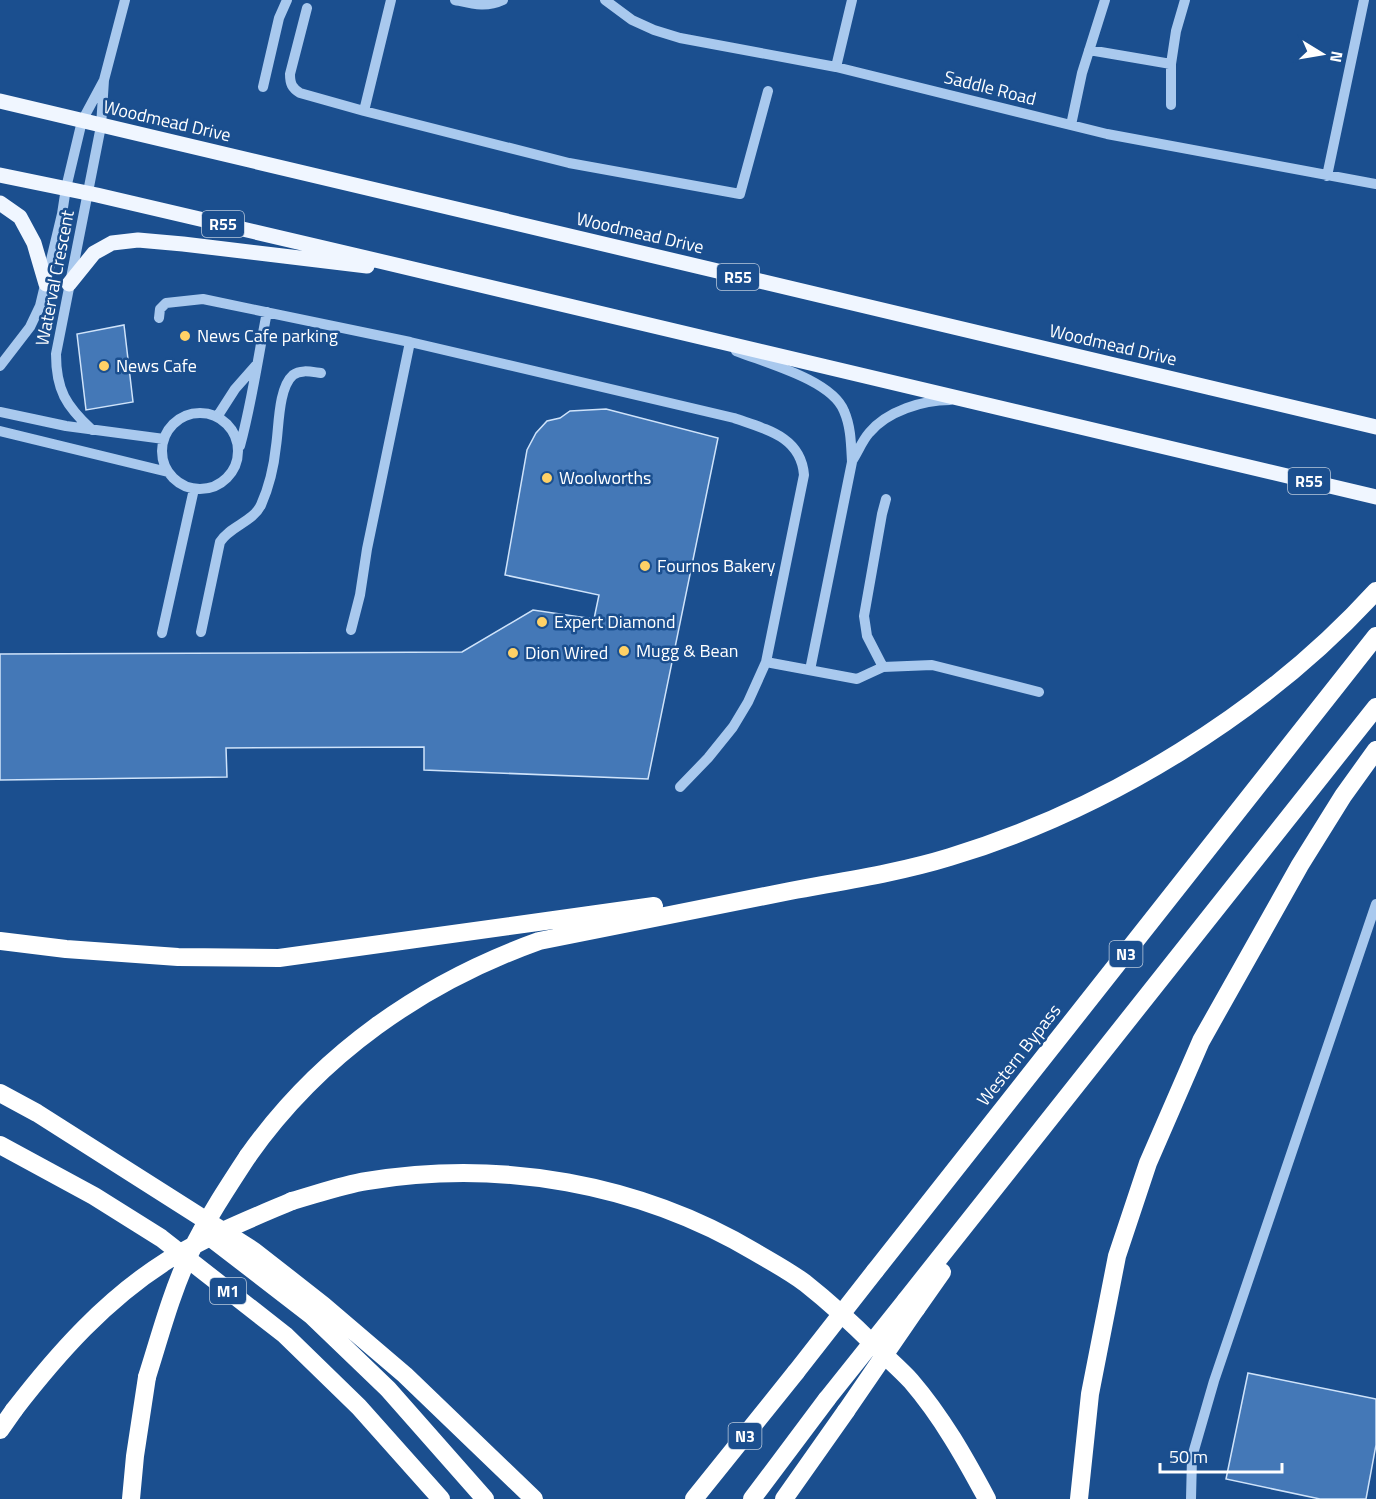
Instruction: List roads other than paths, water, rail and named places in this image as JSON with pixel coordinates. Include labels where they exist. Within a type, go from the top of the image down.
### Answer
[{"type":"highway","points":[[130,1499],[147,1377],[169,1304],[189,1256],[215,1206],[268,1127],[297,1095],[357,1040],[406,1004],[481,964],[539,940],[881,874],[949,858],[1009,837],[1119,788],[1205,736],[1267,691],[1324,643],[1376,591]]},
{"type":"highway","name":"Western Bypass","points":[[694,1499],[1376,636]]},
{"type":"highway","name":"N3","points":[[752,1499],[827,1399],[911,1305],[1044,1125],[1376,707]]},
{"type":"highway","points":[[1079,1499],[1090,1394],[1117,1256],[1148,1163],[1201,1041],[1300,865],[1343,796],[1376,750]]},
{"type":"highway","points":[[0,941],[66,949],[178,957],[279,958],[881,874]]},
{"type":"highway","name":"M1","points":[[0,1093],[88,1144],[312,1315],[388,1389],[485,1499]]},
{"type":"highway","points":[[88,1144],[254,1251],[323,1305],[405,1375],[534,1499]]},
{"type":"highway","name":"M1","points":[[0,1145],[94,1196],[161,1238],[285,1335],[359,1407],[441,1499]]},
{"type":"highway","points":[[0,1430],[43,1372],[103,1309],[168,1260],[226,1229],[292,1201],[366,1181],[435,1173],[502,1174],[576,1183],[615,1193],[707,1226],[752,1250],[804,1283],[911,1381],[961,1451],[987,1499]]},
{"type":"highway","points":[[784,1499],[846,1410],[911,1305]]},
{"type":"highway","points":[[423,1478],[434,1499]]},
{"type":"main road","name":"Woodmead Drive","points":[[0,101],[1376,427]]},
{"type":"main road","name":"R55","points":[[0,175],[88,193],[969,399],[1376,497]]},
{"type":"main road","points":[[0,203],[20,217],[34,243],[46,284]]},
{"type":"main road","points":[[69,284],[94,254],[112,243],[138,240],[432,274]]},
{"type":"street","points":[[104,80],[125,0]]},
{"type":"street","points":[[263,87],[279,18],[287,0]]},
{"type":"street","points":[[364,111],[391,0]]},
{"type":"street","points":[[455,0],[488,5],[503,0]]},
{"type":"street","name":"Saddle Road","points":[[605,0],[632,20],[680,38],[836,67],[1107,134],[1376,184]]},
{"type":"street","points":[[836,67],[852,0]]},
{"type":"street","points":[[1071,124],[1089,50],[1105,0]]},
{"type":"street","points":[[1171,105],[1171,64],[1176,31],[1185,0]]},
{"type":"street","points":[[1326,176],[1364,0]]},
{"type":"street","points":[[307,8],[290,74],[293,88],[300,93],[569,163],[740,194],[768,92]]},
{"type":"street","points":[[1089,50],[1171,64]]},
{"type":"street","name":"Waterval Crescent","points":[[0,366],[30,327],[40,306],[63,214],[66,188],[82,121],[104,80]]},
{"type":"street","name":"Waterval Crescent","points":[[92,430],[75,415],[66,401],[56,372],[56,354],[101,126],[104,80]]},
{"type":"street","points":[[159,318],[160,309],[166,303],[203,299],[410,342],[734,418],[777,435],[790,443],[803,463],[804,475],[766,662],[748,702],[733,727],[708,758],[680,786]]},
{"type":"street","points":[[239,450],[232,430],[217,417],[205,413],[192,414],[175,423],[164,439],[162,450],[168,472],[175,480],[194,489],[216,486],[226,480],[233,471],[237,461],[255,381],[267,312]]},
{"type":"street","points":[[702,338],[817,383],[834,394],[844,409],[850,432],[852,462],[810,670]]},
{"type":"street","points":[[351,630],[410,342]]},
{"type":"street","name":"Waterval Crescent","points":[[0,357],[14,346]]},
{"type":"street","points":[[217,417],[235,389],[257,363]]},
{"type":"street","points":[[201,632],[220,542],[226,534],[256,512],[268,487],[276,448],[280,407],[288,382],[298,372],[321,373]]},
{"type":"street","points":[[852,462],[867,434],[877,424],[907,408],[937,400],[969,399]]},
{"type":"street","points":[[0,412],[92,430],[164,439]]},
{"type":"street","points":[[0,412],[12,434]]},
{"type":"street","points":[[0,431],[168,472]]},
{"type":"street","points":[[162,633],[194,489]]},
{"type":"street","points":[[884,667],[867,636],[864,616],[886,500]]},
{"type":"street","points":[[766,662],[857,679],[884,667],[932,665],[1039,692]]},
{"type":"street","points":[[1191,1499],[1192,1457],[1215,1381],[1376,904]]},
{"type":"place","name":"News Cafe parking","points":[[185,336]]},
{"type":"place","name":"News Cafe","points":[[104,366]]},
{"type":"place","name":"Woolworths","points":[[547,478]]},
{"type":"place","name":"Fournos Bakery","points":[[645,566]]},
{"type":"place","name":"Expert Diamond","points":[[542,622]]},
{"type":"place","name":"Mugg & Bean","points":[[624,651]]},
{"type":"place","name":"Dion Wired","points":[[513,653]]}]
